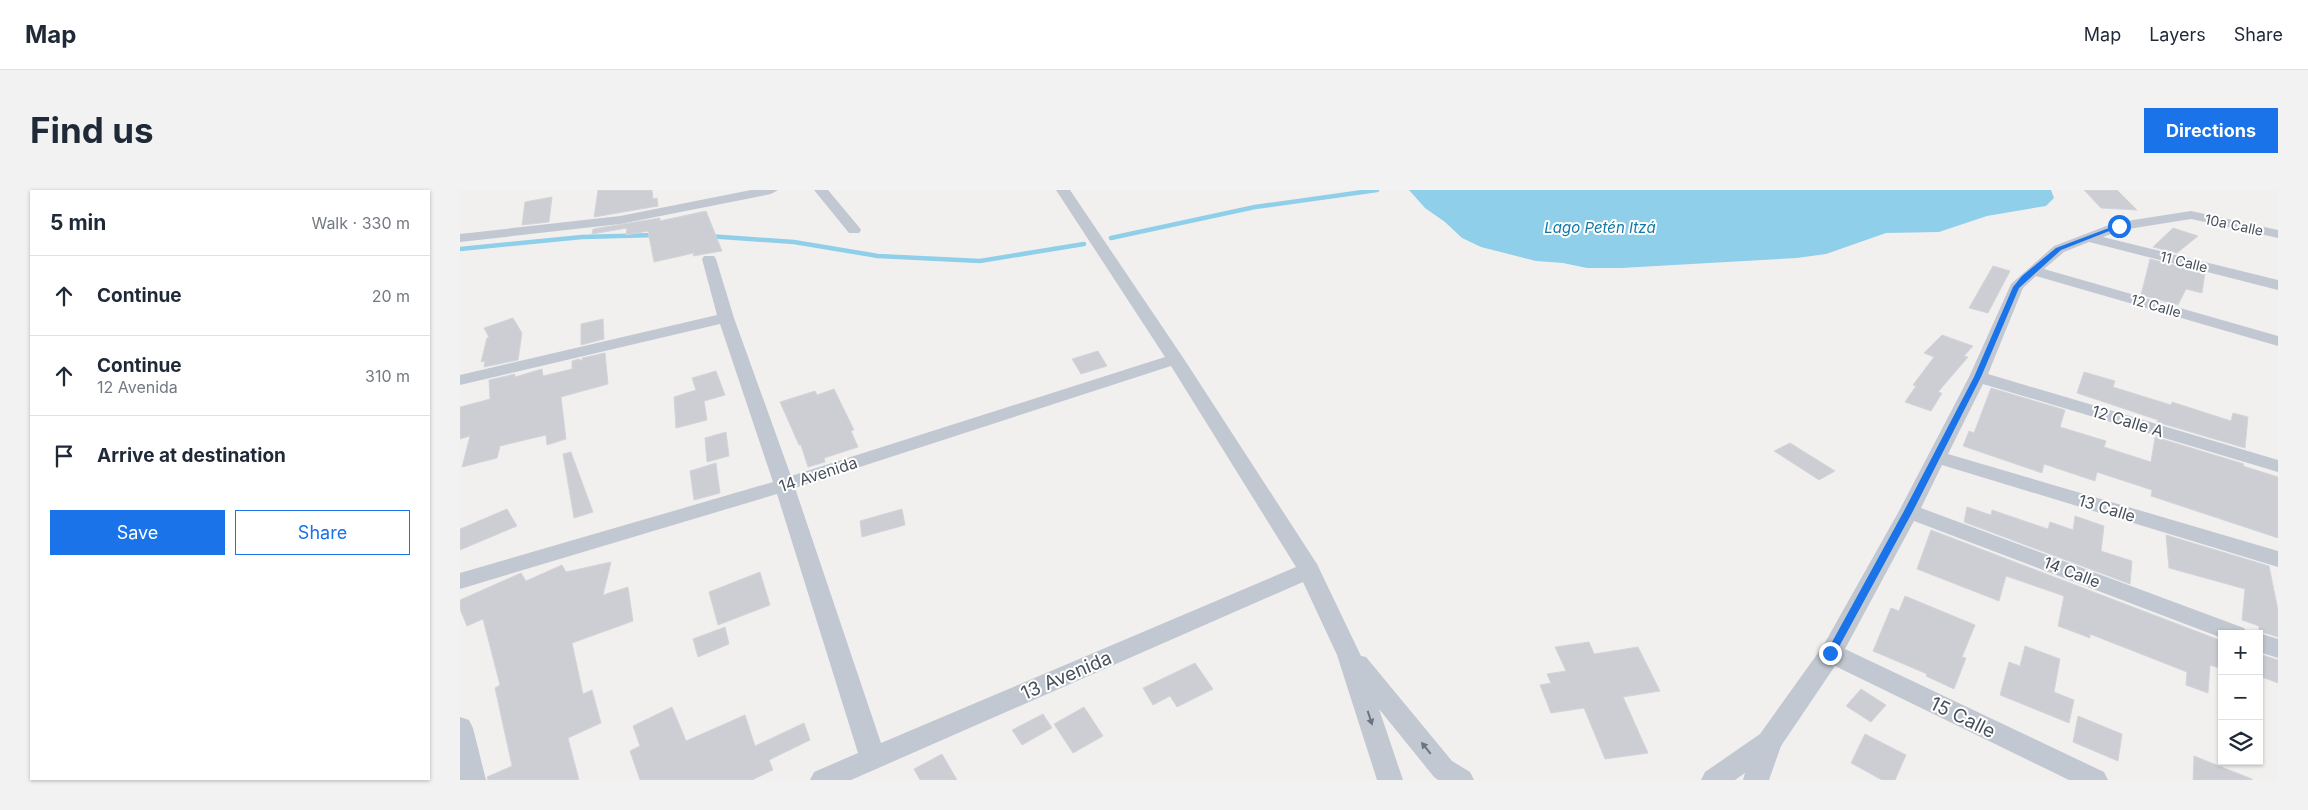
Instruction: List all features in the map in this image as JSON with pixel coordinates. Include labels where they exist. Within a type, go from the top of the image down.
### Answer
[{"type":"street","points":[[460,238],[620,220],[771,190]]},
{"type":"street","points":[[821,190],[854,230]]},
{"type":"street","points":[[1063,190],[1309,570],[1349,655],[1390,780]]},
{"type":"street","name":"10a Calle","points":[[2089,238],[2119,226],[2191,215],[2278,234]]},
{"type":"street","points":[[1756,780],[1769,742],[1830,653],[1909,511],[1978,377],[2016,287],[2058,249],[2089,238]]},
{"type":"street","name":"11 Calle","points":[[2089,238],[2278,285]]},
{"type":"street","points":[[709,258],[726,318],[784,485],[872,758]]},
{"type":"street","name":"12 Calle","points":[[2033,270],[2278,341]]},
{"type":"street","points":[[460,380],[726,318]]},
{"type":"street","name":"14 Avenida","points":[[460,581],[784,485],[1174,359]]},
{"type":"street","name":"12 Calle A","points":[[1978,377],[2278,466]]},
{"type":"street","name":"13 Calle","points":[[1936,457],[2278,559]]},
{"type":"street","name":"14 Calle","points":[[1909,511],[2225,630]]},
{"type":"street","name":"13 Avenida","points":[[823,780],[1309,570]]},
{"type":"street","points":[[2263,644],[2278,650]]},
{"type":"street","name":"15 Calle","points":[[1830,653],[2095,780]]},
{"type":"street","points":[[1349,655],[1443,768],[1462,780]]},
{"type":"street","points":[[460,728],[473,780]]},
{"type":"street","points":[[1714,780],[1769,742]]},
{"type":"water","name":"Lago Petén Itzá","points":[[1409,190],[2051,190],[2054,198],[2046,206],[1987,216],[1939,232],[1886,233],[1826,254],[1797,258],[1621,268],[1587,268],[1563,263],[1536,261],[1481,247],[1462,238],[1445,222],[1425,208]]},
{"type":"building","points":[[598,190],[652,190],[653,199],[657,198],[658,206],[594,217]]},
{"type":"building","points":[[2084,190],[2117,190],[2137,210],[2101,208]]},
{"type":"building","points":[[552,197],[549,222],[522,225],[525,202]]},
{"type":"building","points":[[706,211],[722,251],[693,256],[694,253],[654,262],[648,231],[626,235],[627,228],[592,234],[593,229],[660,218],[660,221]]},
{"type":"building","points":[[2173,228],[2198,236],[2177,253],[2153,247]]},
{"type":"building","points":[[2150,259],[2205,273],[2202,293],[2186,289],[2178,305],[2141,295]]},
{"type":"building","points":[[1993,266],[2010,271],[1988,313],[1969,308]]},
{"type":"building","points":[[513,318],[522,333],[518,360],[484,367],[485,361],[481,362],[487,338],[489,337],[484,328]]},
{"type":"building","points":[[603,319],[604,339],[581,345],[581,324]]},
{"type":"building","points":[[1942,335],[1973,346],[1964,356],[1968,357],[1938,392],[1942,393],[1931,411],[1905,402],[1916,386],[1913,385],[1934,357],[1924,353]]},
{"type":"building","points":[[1098,351],[1107,366],[1081,374],[1072,359]]},
{"type":"building","points":[[605,353],[608,384],[561,397],[566,439],[547,445],[546,435],[500,446],[497,458],[462,467],[470,436],[460,439],[460,407],[490,399],[489,380],[515,374],[515,377],[542,369],[543,376],[572,369],[572,361],[579,359],[582,361],[582,358]]},
{"type":"building","points":[[716,371],[725,395],[704,401],[707,420],[676,428],[674,397],[696,390],[692,378]]},
{"type":"building","points":[[2084,372],[2115,381],[2113,387],[2171,405],[2172,402],[2231,421],[2233,413],[2248,417],[2245,448],[2157,422],[2158,420],[2077,393]]},
{"type":"building","points":[[1991,388],[2065,410],[2060,427],[2106,441],[2104,447],[2151,462],[2155,437],[2244,464],[2243,466],[2278,477],[2278,538],[2151,496],[2152,490],[2097,472],[2095,481],[2044,464],[2042,473],[1963,446],[1969,431],[1974,433]]},
{"type":"building","points":[[834,389],[854,430],[851,431],[858,447],[824,458],[825,462],[808,467],[801,445],[799,445],[780,402],[815,391],[817,395]]},
{"type":"building","points":[[726,432],[729,456],[707,462],[705,438]]},
{"type":"building","points":[[1790,443],[1835,471],[1819,480],[1774,451]]},
{"type":"building","points":[[571,452],[593,512],[574,518],[563,454]]},
{"type":"building","points":[[716,463],[720,493],[694,500],[690,471]]},
{"type":"building","points":[[1967,507],[1991,515],[1992,510],[2048,529],[2050,522],[2073,530],[2075,516],[2104,526],[2101,551],[2132,561],[2130,584],[1964,522]]},
{"type":"building","points":[[507,509],[517,526],[460,550],[460,529]]},
{"type":"building","points":[[902,509],[905,525],[862,537],[860,521]]},
{"type":"building","points":[[1931,530],[2218,639],[2218,668],[2210,665],[2208,693],[2186,685],[2187,672],[2090,634],[2090,638],[2058,626],[2064,596],[2006,576],[1999,601],[1917,569]]},
{"type":"building","points":[[2166,535],[2269,566],[2278,610],[2278,637],[2263,632],[2263,630],[2259,630],[2259,626],[2242,620],[2245,589],[2169,568]]},
{"type":"building","points":[[611,562],[603,595],[628,587],[633,621],[572,643],[583,694],[592,690],[601,723],[568,738],[579,780],[488,780],[487,777],[512,766],[495,688],[500,685],[483,619],[467,626],[460,609],[460,600],[521,573],[526,581],[562,565],[566,572]]},
{"type":"building","points":[[760,572],[770,605],[718,625],[709,592]]},
{"type":"building","points":[[1905,596],[1975,625],[1962,657],[1966,658],[1954,689],[1926,676],[1927,674],[1873,651],[1891,608],[1899,611]]},
{"type":"building","points":[[725,627],[729,644],[698,657],[693,639]]},
{"type":"building","points":[[1589,642],[1594,654],[1638,647],[1660,691],[1623,697],[1648,753],[1605,759],[1584,708],[1551,713],[1540,685],[1551,683],[1547,674],[1566,671],[1555,647]]},
{"type":"building","points":[[2025,646],[2060,659],[2054,692],[2074,700],[2069,723],[2000,695],[2009,662],[2020,666]]},
{"type":"building","points":[[2263,655],[2278,660],[2278,683],[2263,677]]},
{"type":"building","points":[[1195,663],[1213,689],[1177,707],[1170,696],[1153,705],[1143,688]]},
{"type":"building","points":[[1861,689],[1886,705],[1871,722],[1846,706]]},
{"type":"building","points":[[672,707],[686,741],[745,715],[755,746],[804,723],[810,740],[769,760],[773,770],[752,780],[640,780],[630,751],[640,746],[633,726]]},
{"type":"building","points":[[1084,707],[1103,736],[1073,753],[1054,724]]},
{"type":"building","points":[[1043,714],[1052,728],[1022,745],[1012,730]]},
{"type":"building","points":[[2078,716],[2122,734],[2118,761],[2073,742]]},
{"type":"building","points":[[1865,734],[1906,755],[1895,780],[1882,780],[1851,763]]},
{"type":"building","points":[[942,754],[957,780],[920,780],[914,769]]},
{"type":"building","points":[[2194,756],[2252,779],[2252,780],[2193,780]]},
{"type":"waterway","points":[[1111,238],[1255,207],[1377,190]]},
{"type":"waterway","points":[[460,249],[582,237],[656,235]]},
{"type":"waterway","points":[[708,236],[794,242],[878,256],[980,261],[1084,244]]},
{"type":"route","points":[[1830,653],[1909,511],[1978,377],[2016,287],[2058,249],[2119,226]]}]
